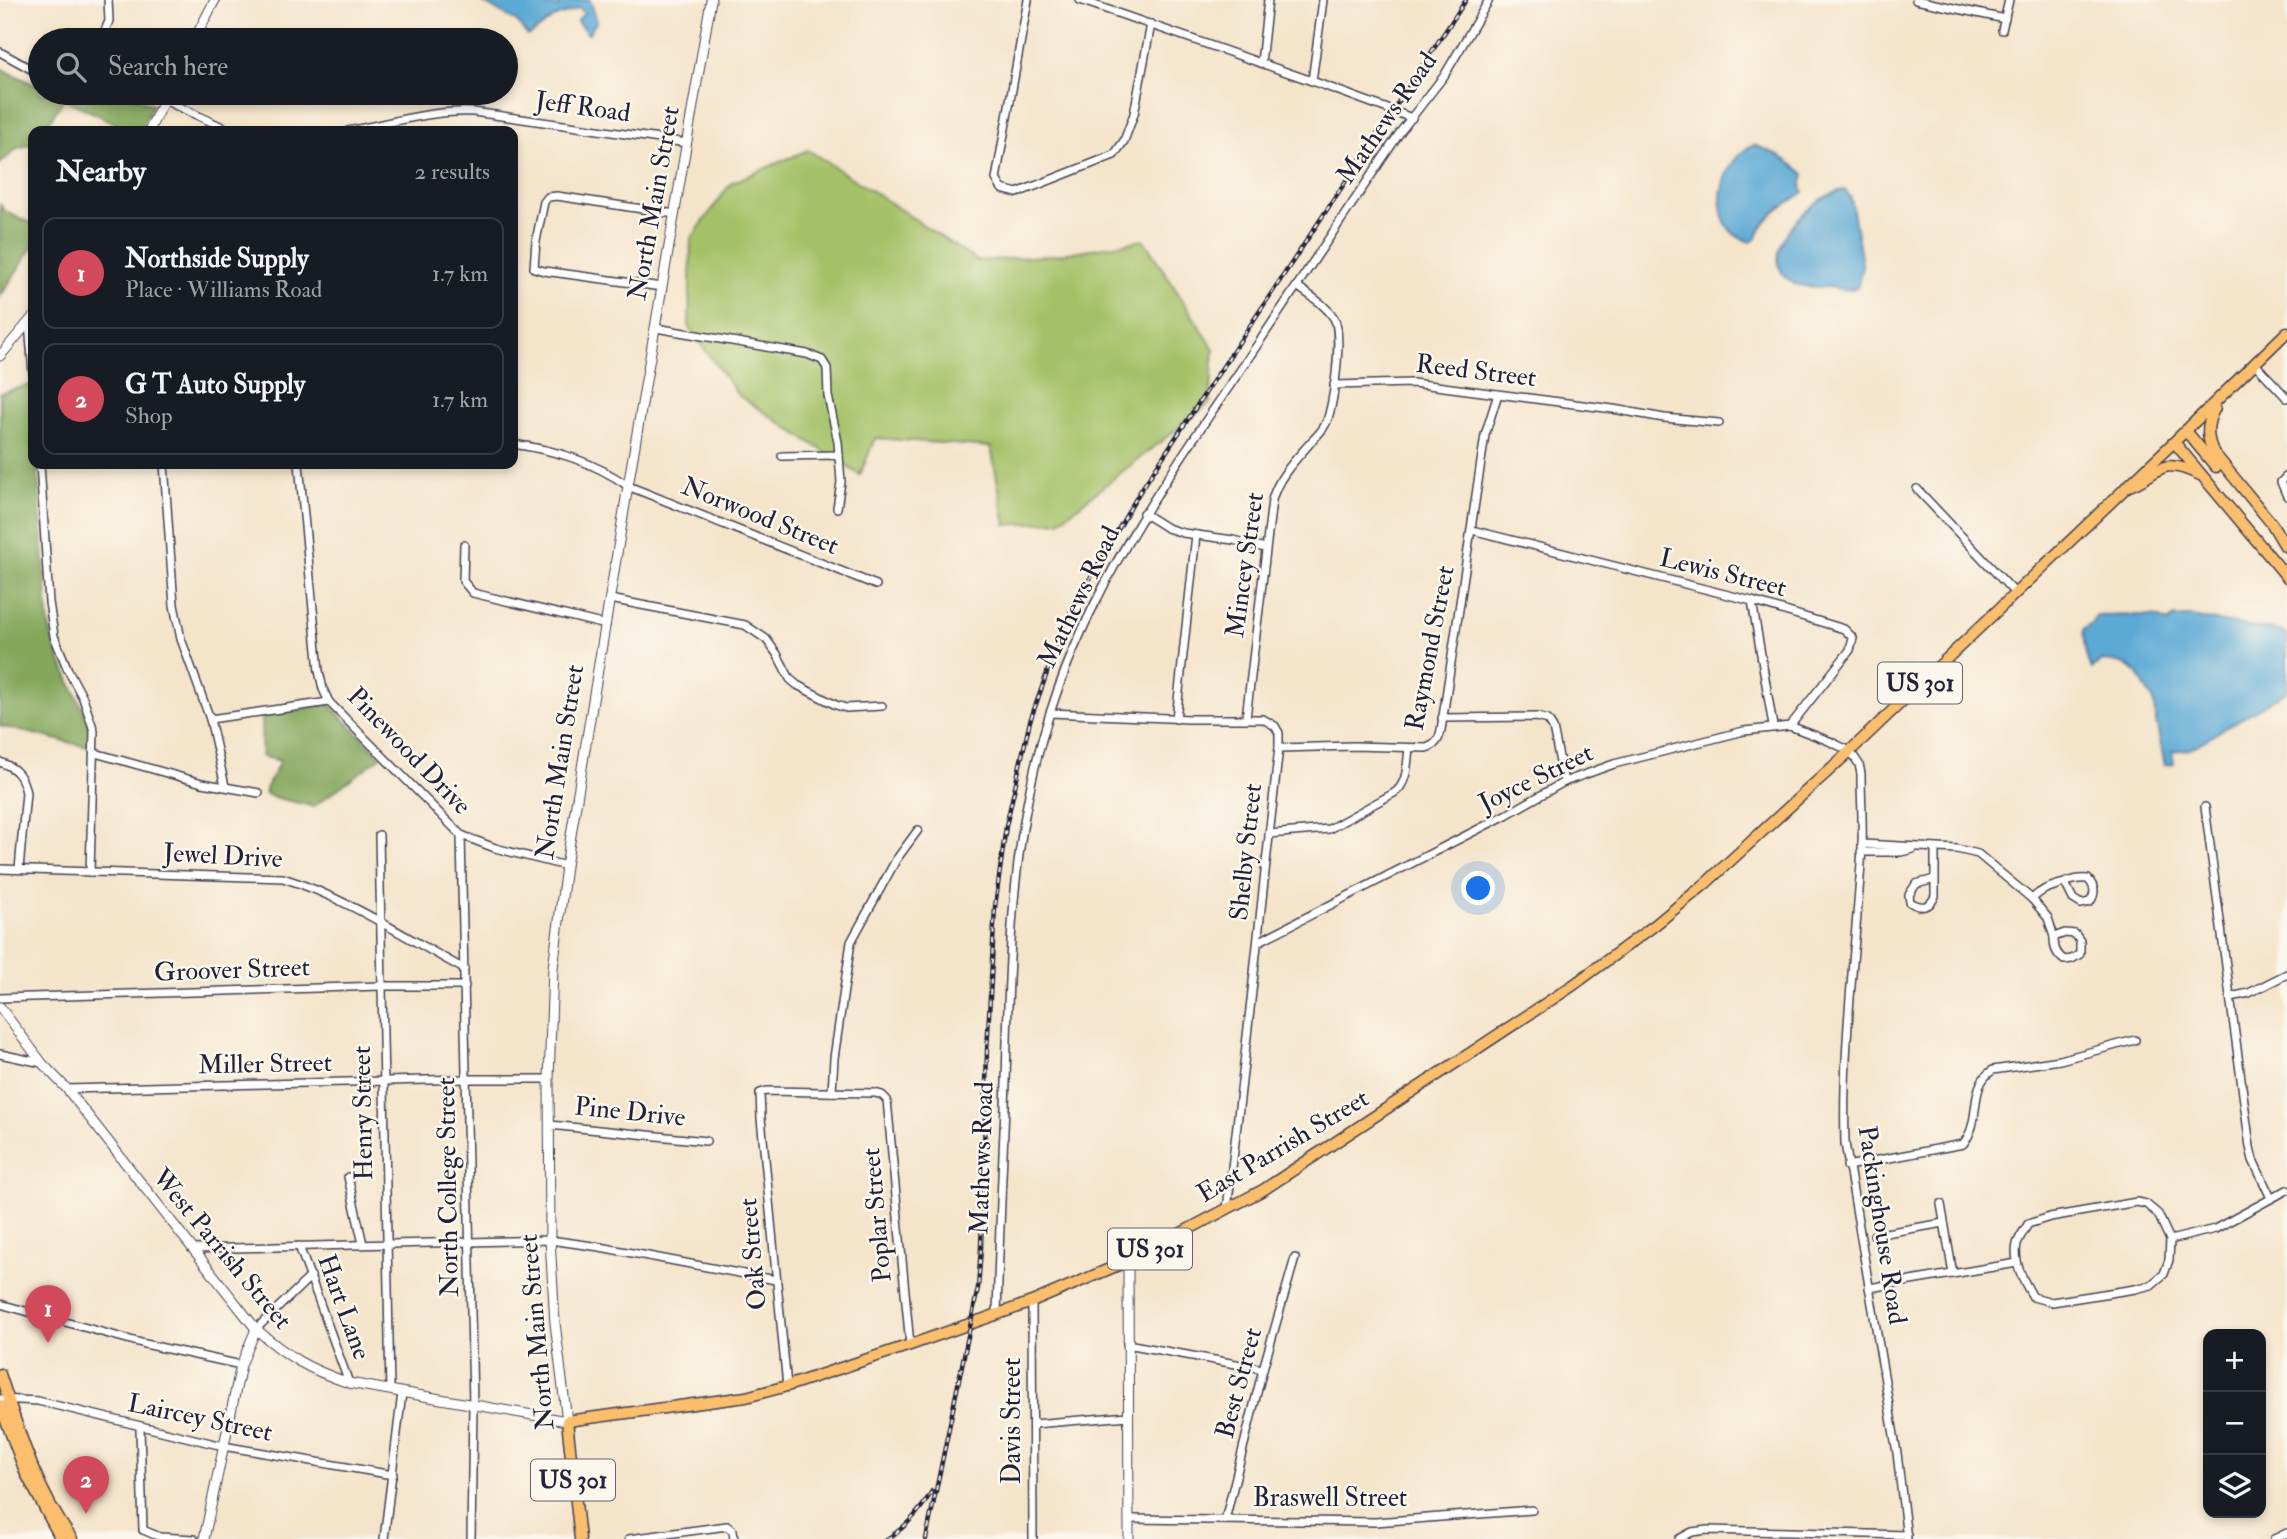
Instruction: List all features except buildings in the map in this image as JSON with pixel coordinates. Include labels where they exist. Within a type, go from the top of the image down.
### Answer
[{"type":"main road","name":"US 301","points":[[1850,751],[2256,365],[2287,332]]},
{"type":"main road","points":[[2216,402],[2207,431],[2208,443],[2272,524],[2286,547]]},
{"type":"main road","points":[[2186,431],[2286,547]]},
{"type":"main road","points":[[2174,442],[2287,577]]},
{"type":"main road","points":[[2126,487],[2139,483],[2157,469],[2170,466],[2183,467],[2203,476]]},
{"type":"main road","name":"East Parrish Street","points":[[567,1421],[746,1397],[787,1386],[1032,1302],[1128,1261],[1227,1210],[1291,1172],[1444,1072],[1572,986],[1663,919],[1733,860],[1850,751]]},
{"type":"main road","points":[[0,1374],[3,1401],[26,1474],[61,1539]]},
{"type":"main road","points":[[3,1401],[47,1499],[72,1539]]},
{"type":"main road","name":"North Main Street","points":[[567,1421],[580,1539]]},
{"type":"street","points":[[105,28],[108,0]]},
{"type":"street","points":[[200,28],[215,0]]},
{"type":"street","name":"North Main Street","points":[[567,1421],[555,1322],[550,1240],[549,1079],[554,968],[566,866],[711,0]]},
{"type":"street","points":[[1028,0],[996,179],[1002,189],[1017,193],[1114,155],[1124,141],[1134,114],[1151,24]]},
{"type":"street","points":[[1080,0],[1412,118]]},
{"type":"street","points":[[1261,63],[1268,0]]},
{"type":"street","points":[[1312,81],[1323,0]]},
{"type":"street","name":"Mathews Road","points":[[997,1315],[1012,913],[1024,819],[1050,713],[1080,633],[1143,513],[1412,118],[1444,76],[1489,0]]},
{"type":"street","points":[[1916,0],[2005,19]]},
{"type":"street","points":[[2002,30],[2010,0]]},
{"type":"street","points":[[0,52],[28,67]]},
{"type":"street","points":[[151,126],[161,105]]},
{"type":"street","points":[[181,105],[221,126]]},
{"type":"street","name":"Jeff Road","points":[[381,126],[426,114],[474,112],[687,144]]},
{"type":"street","points":[[662,287],[534,268],[536,241],[544,202],[548,197],[557,196],[675,214]]},
{"type":"street","name":"Mincey Street","points":[[1247,718],[1269,509],[1275,490],[1298,456],[1325,426],[1339,343],[1336,323],[1322,304],[1297,286]]},
{"type":"street","points":[[0,356],[28,323]]},
{"type":"street","points":[[656,328],[807,354],[822,360],[827,368],[828,396],[839,455],[841,482],[837,508]]},
{"type":"street","points":[[2256,365],[2287,398]]},
{"type":"street","name":"Reed Street","points":[[1334,385],[1413,383],[1664,418],[1719,423]]},
{"type":"street","name":"Raymond Street","points":[[1269,834],[1329,829],[1401,788],[1409,748],[1426,748],[1435,744],[1440,736],[1485,435],[1498,394]]},
{"type":"street","name":"Norwood Street","points":[[518,445],[568,455],[628,485],[876,586]]},
{"type":"street","points":[[782,456],[839,455]]},
{"type":"street","points":[[40,469],[49,602],[54,636],[87,706],[94,730],[90,872]]},
{"type":"street","points":[[164,469],[174,605],[181,639],[210,719],[225,786]]},
{"type":"street","name":"Pinewood Drive","points":[[299,469],[319,671],[329,702],[461,835],[495,848],[566,866]]},
{"type":"street","points":[[2287,476],[2281,482],[2287,496]]},
{"type":"street","points":[[1917,489],[2015,593]]},
{"type":"street","points":[[1143,513],[1167,528],[1265,548]]},
{"type":"street","name":"Lewis Street","points":[[1472,530],[1752,601],[1844,629],[1853,638],[1850,650],[1790,726]]},
{"type":"street","points":[[1176,719],[1196,535]]},
{"type":"street","points":[[464,545],[463,581],[473,593],[606,625]]},
{"type":"street","points":[[610,599],[745,625],[766,639],[790,679],[797,685],[846,708],[882,706]]},
{"type":"street","points":[[1752,601],[1773,726]]},
{"type":"street","points":[[210,719],[329,702]]},
{"type":"street","name":"Shelby Street","points":[[1050,713],[1176,719],[1263,719],[1275,726],[1279,733],[1227,1210]]},
{"type":"street","points":[[1443,718],[1537,717],[1548,720],[1553,728],[1564,782]]},
{"type":"street","name":"Joyce Street","points":[[1258,942],[1506,815],[1564,782],[1614,764],[1773,726],[1790,726],[1850,751]]},
{"type":"street","points":[[1279,748],[1409,748]]},
{"type":"street","name":"Packinghouse Road","points":[[1850,751],[1859,764],[1861,774],[1862,848],[1844,1094],[1847,1166],[1852,1182],[1897,1453],[1907,1537]]},
{"type":"street","points":[[95,753],[179,777],[258,793]]},
{"type":"street","points":[[0,762],[13,766],[24,782],[26,793],[19,869]]},
{"type":"street","points":[[2205,807],[2250,1147],[2253,1160],[2271,1198]]},
{"type":"street","points":[[832,1092],[834,1058],[851,942],[896,860],[918,830]]},
{"type":"street","name":"Henry Street","points":[[379,835],[390,1391]]},
{"type":"street","name":"North College Street","points":[[461,835],[473,1406],[471,1539]]},
{"type":"street","points":[[1862,848],[1902,845],[1935,850],[1957,849],[1978,854],[2032,899],[2048,918],[2057,954],[2064,960],[2080,954],[2080,941],[2075,934],[2065,933],[2054,937]]},
{"type":"street","points":[[1935,850],[1935,879],[1935,895],[1929,905],[1922,907],[1910,902],[1909,895],[1916,884],[1935,879]]},
{"type":"street","name":"Jewel Drive","points":[[0,869],[275,876],[301,883],[464,969]]},
{"type":"street","points":[[2032,899],[2043,888],[2065,883]]},
{"type":"street","points":[[2231,997],[2249,993],[2287,974]]},
{"type":"street","name":"Groover Street","points":[[0,998],[381,986],[465,986]]},
{"type":"street","name":"West Parrish Street","points":[[0,1007],[256,1329],[282,1352],[315,1371],[349,1383],[567,1421]]},
{"type":"street","points":[[1847,1166],[1963,1144],[1970,1136],[1975,1123],[1980,1083],[1993,1070],[2060,1060],[2135,1040]]},
{"type":"street","points":[[0,1054],[42,1063]]},
{"type":"street","name":"Miller Street","points":[[67,1090],[549,1079]]},
{"type":"street","name":"Poplar Street","points":[[832,1092],[870,1093],[882,1095],[887,1100],[910,1345]]},
{"type":"street","name":"Oak Street","points":[[787,1386],[760,1093],[832,1092]]},
{"type":"street","name":"Pine Drive","points":[[550,1125],[706,1141]]},
{"type":"street","points":[[348,1178],[363,1244]]},
{"type":"street","points":[[2170,1240],[2215,1229],[2287,1190]]},
{"type":"street","points":[[2137,1202],[2146,1204],[2158,1214],[2170,1240],[2169,1259],[2164,1274],[2151,1285],[2052,1303],[2033,1297],[2017,1264],[2017,1243],[2028,1224],[2050,1217],[2137,1202]]},
{"type":"street","points":[[1941,1204],[1953,1274]]},
{"type":"street","points":[[1874,1235],[1944,1223]]},
{"type":"street","points":[[192,1249],[550,1240],[776,1280]]},
{"type":"street","name":"Hart Lane","points":[[299,1246],[349,1383]]},
{"type":"street","name":"Best Street","points":[[1224,1520],[1295,1258]]},
{"type":"street","points":[[1128,1261],[1129,1539]]},
{"type":"street","points":[[1869,1288],[2017,1264]]},
{"type":"street","points":[[204,1539],[241,1365],[256,1329],[311,1276]]},
{"type":"street","name":"Davis Street","points":[[1032,1302],[1033,1539]]},
{"type":"street","points":[[0,1304],[145,1344],[241,1365]]},
{"type":"street","points":[[1127,1343],[1263,1369]]},
{"type":"street","points":[[384,1539],[402,1393]]},
{"type":"street","name":"Laircey Street","points":[[3,1401],[38,1401],[140,1428],[223,1446],[393,1475]]},
{"type":"street","points":[[1034,1424],[1128,1416]]},
{"type":"street","points":[[140,1428],[143,1530],[160,1537],[194,1539]]},
{"type":"street","name":"Braswell Street","points":[[1129,1520],[1375,1522],[1532,1510]]},
{"type":"street","points":[[629,1539],[727,1526],[733,1531],[734,1539]]},
{"type":"street","points":[[1679,1539],[1692,1532],[1707,1530],[1907,1537]]},
{"type":"street","points":[[2274,1539],[2287,1533]]},
{"type":"green space","points":[[0,68],[28,81],[28,105],[60,105],[46,126],[28,126],[28,145],[17,148],[0,164]]},
{"type":"green space","points":[[77,105],[153,105],[142,126],[121,126]]},
{"type":"green space","points":[[808,150],[977,261],[1056,255],[1144,240],[1214,349],[1210,403],[1059,521],[1006,525],[991,447],[875,438],[860,475],[738,395],[689,328],[691,239],[731,183]]},
{"type":"green space","points":[[0,203],[4,211],[28,222],[28,254],[0,297]]},
{"type":"green space","points":[[28,385],[28,469],[37,469],[49,627],[58,655],[92,730],[92,748],[0,726],[0,393]]},
{"type":"green space","points":[[329,704],[381,757],[313,807],[264,793],[280,761],[261,756],[262,716]]},
{"type":"water","points":[[479,0],[541,0],[548,6],[557,6],[564,0],[590,0],[597,21],[588,34],[577,22],[584,13],[579,8],[552,19],[528,36],[517,22]]},
{"type":"water","points":[[1754,145],[1781,157],[1804,174],[1801,188],[1804,192],[1770,217],[1757,238],[1751,242],[1738,237],[1724,221],[1721,196],[1723,183],[1735,160]]},
{"type":"water","points":[[1845,190],[1851,199],[1863,269],[1858,287],[1846,289],[1793,283],[1783,274],[1778,262],[1785,236],[1820,200]]},
{"type":"water","points":[[2096,616],[2158,617],[2168,622],[2174,617],[2191,617],[2281,631],[2287,635],[2287,691],[2190,749],[2172,751],[2174,764],[2165,765],[2154,701],[2139,676],[2125,665],[2114,662],[2102,661],[2092,669],[2085,651],[2083,630]]},
{"type":"railway","points":[[926,1539],[978,1288],[995,907],[1006,826],[1030,721],[1065,622],[1139,493],[1466,0]]},
{"type":"railway","points":[[887,1539],[912,1518],[932,1491]]},
{"type":"place","name":"Northside Supply","points":[[48,1343]]},
{"type":"place","name":"G T Auto Supply","points":[[86,1514]]}]
